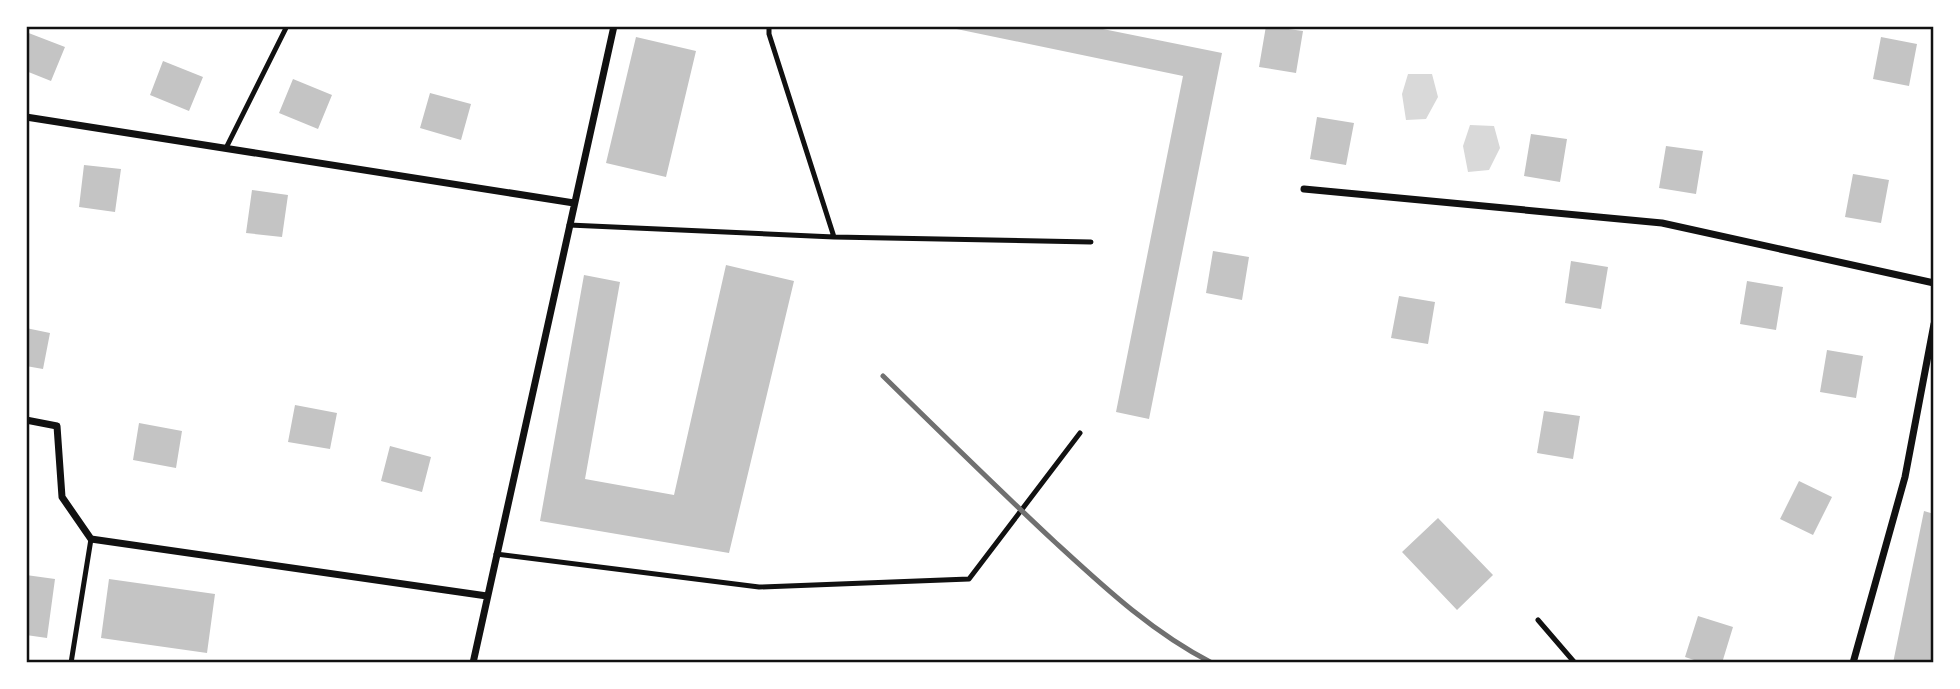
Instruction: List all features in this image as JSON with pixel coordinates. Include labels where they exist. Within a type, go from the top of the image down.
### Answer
[{"type":"street","points":[[473,663],[614,26]]},
{"type":"street","points":[[26,117],[574,203]]},
{"type":"street","points":[[1304,189],[1662,223],[1934,284]]},
{"type":"street","points":[[1853,663],[1905,477],[1934,324]]},
{"type":"street","points":[[26,420],[57,426],[62,497],[91,539],[487,596]]},
{"type":"lane","points":[[226,148],[287,26]]},
{"type":"lane","points":[[769,26],[769,34],[834,237]]},
{"type":"lane","points":[[569,225],[834,237],[1091,243]]},
{"type":"lane","points":[[496,554],[760,587],[969,579],[1080,433]]},
{"type":"lane","points":[[71,663],[91,539]]},
{"type":"lane","points":[[1538,620],[1575,663]]},
{"type":"shaded area","points":[[1408,74],[1432,74],[1438,97],[1426,119],[1406,120],[1402,94]]},
{"type":"shaded area","points":[[1470,125],[1494,126],[1500,148],[1489,170],[1468,172],[1463,146]]},
{"type":"building","points":[[942,26],[1088,26],[1222,53],[1149,419],[1116,412],[1183,76]]},
{"type":"building","points":[[1266,26],[1303,31],[1296,73],[1259,67]]},
{"type":"building","points":[[26,32],[65,47],[51,81],[26,71]]},
{"type":"building","points":[[636,37],[696,51],[666,177],[606,163]]},
{"type":"building","points":[[1881,37],[1917,44],[1909,86],[1873,79]]},
{"type":"building","points":[[163,61],[203,77],[189,111],[150,95]]},
{"type":"building","points":[[293,79],[332,95],[318,129],[279,113]]},
{"type":"building","points":[[430,93],[471,104],[461,140],[420,128]]},
{"type":"building","points":[[1317,117],[1354,123],[1346,165],[1310,159]]},
{"type":"building","points":[[1531,134],[1567,139],[1560,182],[1524,176]]},
{"type":"building","points":[[1666,146],[1703,151],[1696,194],[1659,188]]},
{"type":"building","points":[[84,165],[121,169],[115,212],[79,207]]},
{"type":"building","points":[[1853,174],[1889,180],[1881,223],[1845,217]]},
{"type":"building","points":[[252,190],[288,195],[282,237],[246,233]]},
{"type":"building","points":[[1213,251],[1249,257],[1242,300],[1206,293]]},
{"type":"building","points":[[1571,261],[1608,267],[1601,309],[1565,303]]},
{"type":"building","points":[[726,265],[794,281],[729,553],[540,521],[584,275],[620,282],[585,479],[674,495]]},
{"type":"building","points":[[1747,281],[1783,287],[1776,330],[1740,324]]},
{"type":"building","points":[[1399,296],[1435,302],[1428,344],[1391,338]]},
{"type":"building","points":[[26,328],[50,333],[43,369],[26,366]]},
{"type":"building","points":[[1827,350],[1863,356],[1856,398],[1820,392]]},
{"type":"building","points":[[295,405],[337,413],[330,449],[288,442]]},
{"type":"building","points":[[1544,411],[1580,416],[1573,459],[1537,453]]},
{"type":"building","points":[[139,423],[182,431],[176,468],[133,460]]},
{"type":"building","points":[[390,446],[431,457],[422,492],[381,481]]},
{"type":"building","points":[[1799,481],[1832,497],[1813,535],[1780,519]]},
{"type":"building","points":[[1924,511],[1934,514],[1934,663],[1893,663]]},
{"type":"building","points":[[1438,518],[1493,575],[1457,610],[1402,552]]},
{"type":"building","points":[[26,575],[55,579],[47,638],[26,635]]},
{"type":"building","points":[[109,579],[215,594],[207,653],[101,638]]},
{"type":"building","points":[[1698,616],[1733,627],[1722,663],[1703,663],[1685,657]]},
{"type":"railway","points":[[883,376],[1012,502],[1111,593],[1169,638],[1212,663]]}]
